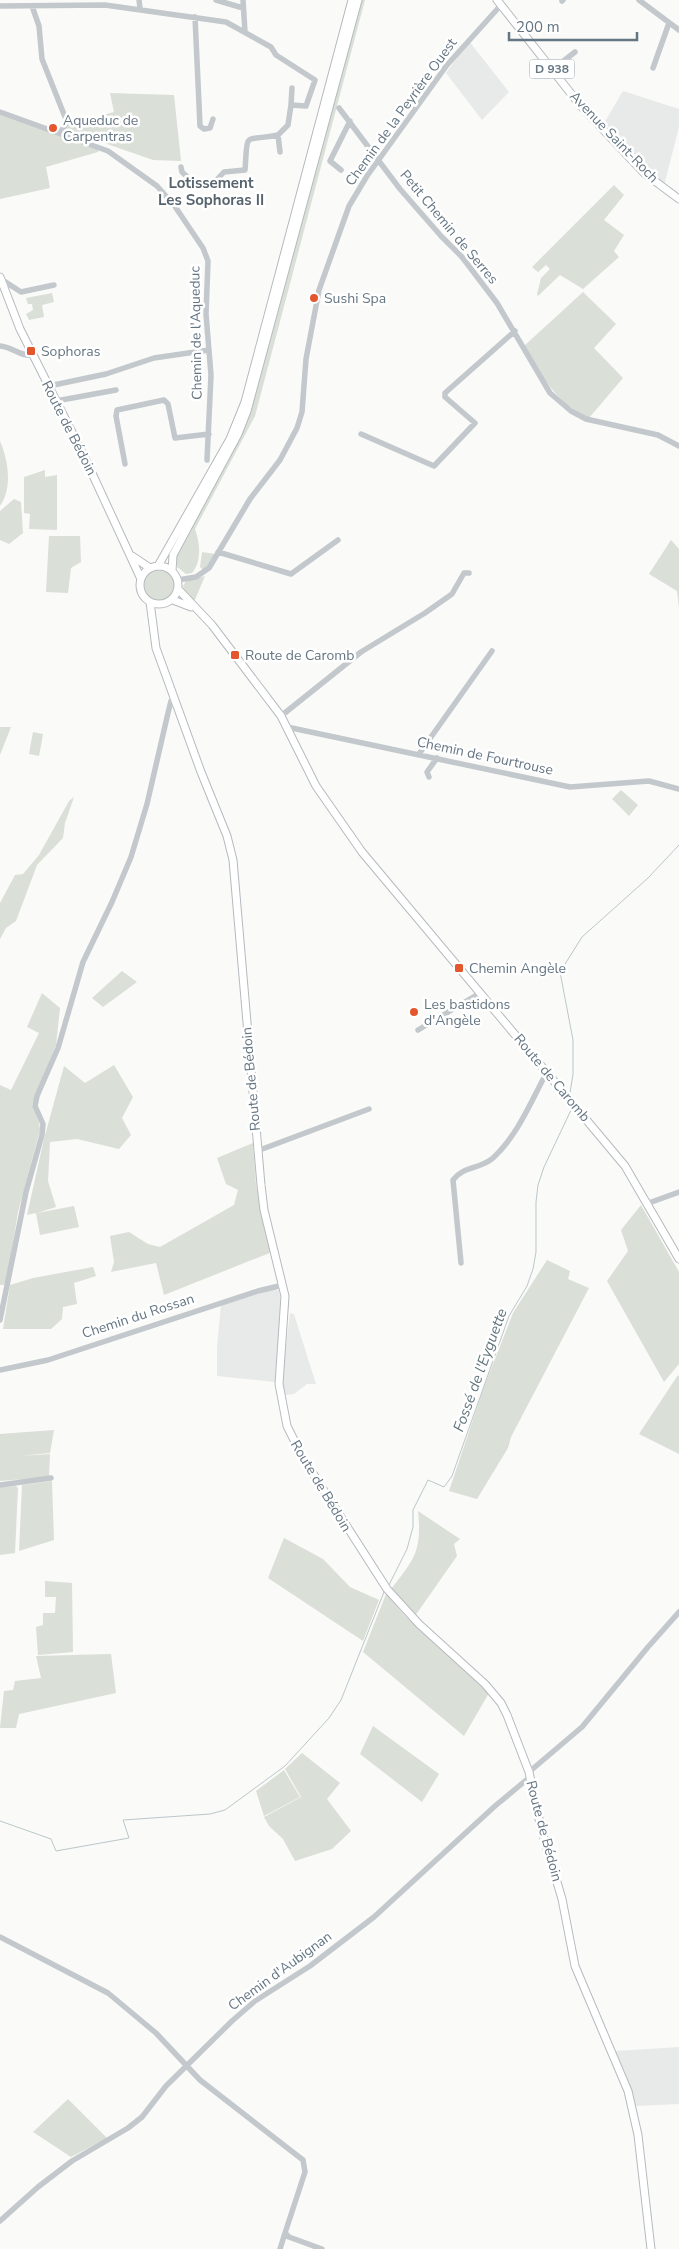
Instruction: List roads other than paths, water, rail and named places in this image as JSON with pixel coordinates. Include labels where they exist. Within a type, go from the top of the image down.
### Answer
[{"type":"main road","points":[[158,566],[230,439],[245,402],[352,0]]},
{"type":"main road","points":[[172,571],[173,555],[238,434],[247,411],[358,0]]},
{"type":"main road","name":"Avenue Saint-Roch","points":[[501,2],[580,105],[644,173],[679,199]]},
{"type":"main road","name":"Route de Bédoin","points":[[0,278],[10,306],[31,351],[141,579]]},
{"type":"main road","name":"Route de Bédoin","points":[[128,550],[140,563],[150,568]]},
{"type":"main road","points":[[173,600],[178,589],[178,580],[172,571],[158,566],[150,568],[141,579],[140,590],[150,602],[160,605],[173,600],[190,606],[202,615]]},
{"type":"main road","name":"Route de Caromb","points":[[178,589],[227,644],[281,716],[316,786],[351,838],[625,1166],[679,1260]]},
{"type":"main road","name":"Route de Bédoin","points":[[150,602],[156,648],[232,852],[257,1151],[264,1210],[284,1285],[286,1306],[280,1372],[280,1398],[287,1426],[296,1446],[392,1596],[419,1624],[485,1684],[501,1703],[530,1775],[541,1828],[562,1899],[580,1982],[618,2064],[632,2106],[638,2135],[651,2249]]},
{"type":"main road","points":[[153,630],[160,605]]},
{"type":"street","points":[[139,0],[140,8]]},
{"type":"street","points":[[216,0],[243,8]]},
{"type":"street","points":[[243,0],[245,32]]},
{"type":"street","points":[[639,0],[679,30]]},
{"type":"street","name":"Chemin de la Peyrière Ouest","points":[[178,580],[204,573],[250,499],[280,460],[296,428],[302,412],[306,360],[322,276],[349,206],[447,65],[501,2]]},
{"type":"street","points":[[0,6],[83,4],[140,8],[226,22],[271,47],[276,55],[315,80],[306,106],[292,105]]},
{"type":"street","points":[[32,6],[39,26],[42,59],[67,122],[60,133]]},
{"type":"street","points":[[195,17],[200,126],[204,129],[210,128],[213,119]]},
{"type":"street","points":[[653,68],[669,23]]},
{"type":"street","points":[[552,70],[574,52]]},
{"type":"street","points":[[181,167],[182,172],[198,187],[211,186],[224,172],[245,170],[245,147],[251,138],[278,135],[288,125],[292,105],[292,88]]},
{"type":"street","name":"Petit Chemin de Serres","points":[[339,108],[411,202],[462,257],[515,331],[550,393],[571,411],[586,419],[658,435],[679,446]]},
{"type":"street","name":"Chemin de l'Aqueduc","points":[[0,112],[108,150],[157,186],[174,205],[203,248],[208,261],[206,314],[211,389],[207,460]]},
{"type":"street","points":[[341,170],[330,161],[350,121]]},
{"type":"street","points":[[278,135],[280,152]]},
{"type":"street","points":[[0,278],[21,292],[54,285]]},
{"type":"street","points":[[361,434],[434,466],[475,423],[445,397],[445,392],[515,331]]},
{"type":"street","points":[[0,346],[11,347],[22,354],[31,351]]},
{"type":"street","points":[[49,386],[106,374],[154,358],[209,350]]},
{"type":"street","points":[[56,401],[116,390]]},
{"type":"street","points":[[125,464],[116,416],[117,410],[164,400],[168,404],[175,438],[209,434]]},
{"type":"street","points":[[218,552],[291,574],[338,540]]},
{"type":"street","points":[[281,716],[361,652],[425,614],[452,594],[464,573],[469,573]]},
{"type":"street","points":[[419,754],[492,651]]},
{"type":"street","points":[[0,1320],[3,1290],[44,1124],[35,1106],[37,1096],[60,1042],[83,962],[112,902],[130,857],[147,804],[171,701],[175,699]]},
{"type":"street","name":"Chemin de Fourtrouse","points":[[287,727],[368,746],[419,754],[570,787],[649,781],[679,789]]},
{"type":"street","points":[[428,777],[427,772],[437,758]]},
{"type":"street","points":[[418,1030],[480,993]]},
{"type":"street","points":[[461,1263],[453,1180],[463,1170],[492,1160],[503,1148],[522,1120],[547,1072]]},
{"type":"street","points":[[257,1151],[369,1109]]},
{"type":"street","points":[[646,1204],[679,1192]]},
{"type":"street","name":"Chemin du Rossan","points":[[0,1370],[48,1360],[249,1294],[284,1285]]},
{"type":"street","points":[[0,1485],[51,1478]]},
{"type":"street","name":"Chemin d'Aubignan","points":[[0,2221],[38,2187],[72,2161],[128,2128],[142,2117],[166,2086],[255,2001],[310,1966],[374,1917],[582,1727],[679,1612]]},
{"type":"street","points":[[0,1937],[108,1993],[156,2033],[187,2067],[210,2088],[303,2160],[305,2172],[280,2249]]},
{"type":"street","points":[[285,2233],[289,2237],[322,2249]]},
{"type":"waterway","name":"Fossé de l'Eyguette","points":[[576,1101],[570,1093],[573,1074],[573,1040],[560,972],[582,937],[648,878],[679,845]]},
{"type":"waterway","name":"Fossé de l'Eyguette","points":[[389,1585],[407,1549],[413,1527],[413,1510],[428,1480],[444,1487],[452,1476],[509,1316],[527,1286],[536,1252],[538,1185],[544,1167],[572,1108]]},
{"type":"waterway","name":"Fossé de l'Eyguette","points":[[0,1821],[51,1839],[56,1851],[129,1838],[123,1820],[210,1814],[225,1810],[285,1766],[329,1718],[341,1700],[384,1592]]},
{"type":"place","name":"Aqueduc de Carpentras","points":[[53,128]]},
{"type":"place","name":"Sushi Spa","points":[[314,298]]},
{"type":"place","name":"Sophoras","points":[[31,351]]},
{"type":"place","name":"Route de Caromb","points":[[235,655]]},
{"type":"place","name":"Chemin Angèle","points":[[459,968]]},
{"type":"place","name":"Les bastidons d'Angèle","points":[[414,1012]]},
{"type":"district","name":"Lotissement Les Sophoras II","points":[[211,192]]}]
